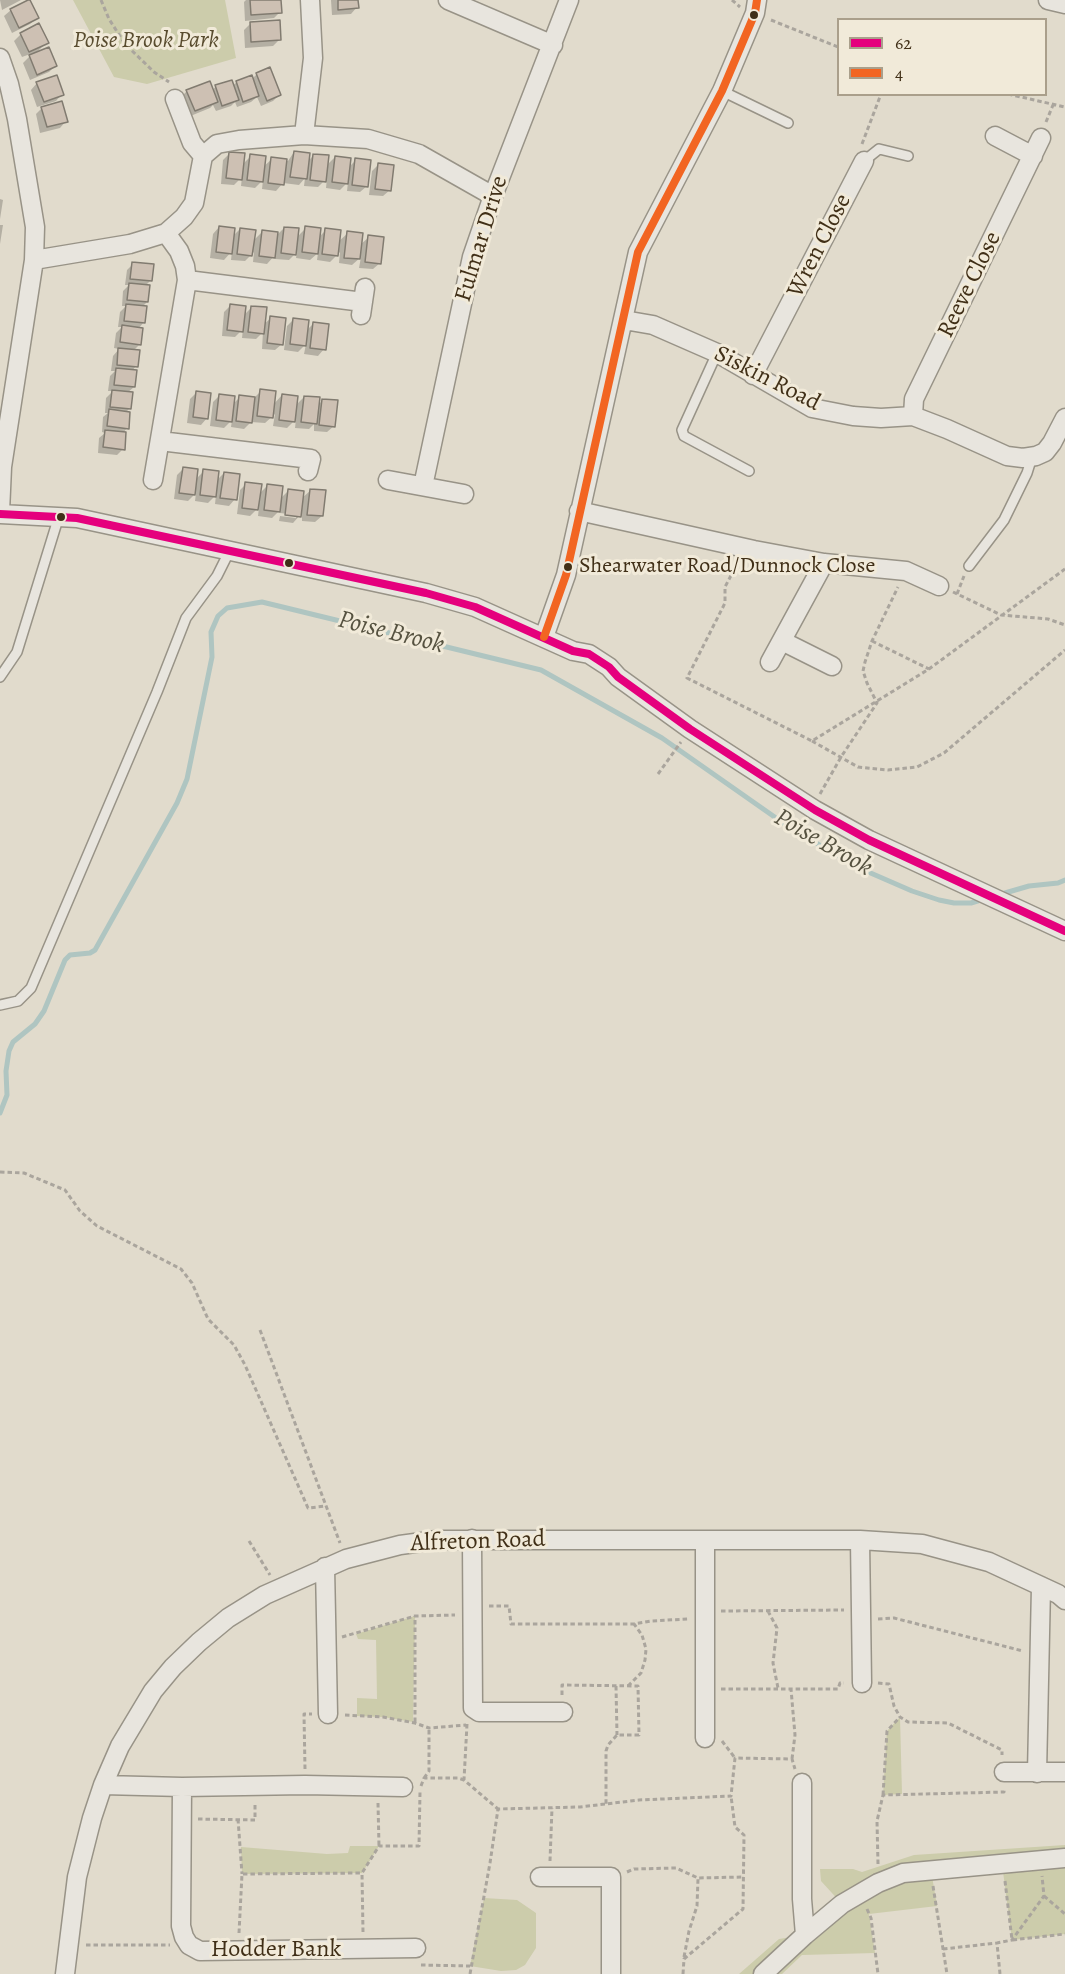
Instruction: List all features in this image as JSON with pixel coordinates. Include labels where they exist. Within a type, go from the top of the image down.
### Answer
[{"type":"street","points":[[304,135],[313,58],[310,0]]},
{"type":"street","points":[[448,0],[553,45]]},
{"type":"street","name":"Fulmar Drive","points":[[423,486],[472,257],[493,195],[569,0]]},
{"type":"street","points":[[1048,0],[1065,4]]},
{"type":"street","points":[[544,637],[566,575],[638,252],[722,91],[756,7]]},
{"type":"street","points":[[0,58],[9,84],[31,193],[35,227],[34,260],[2,467],[0,513],[77,518],[426,593],[476,607],[573,651],[600,670],[618,677],[690,729],[812,808],[869,840],[1065,931]]},
{"type":"street","points":[[175,99],[192,143],[203,156]]},
{"type":"street","points":[[34,260],[130,244],[166,233],[184,217],[194,203],[203,156],[217,144],[239,140],[304,135],[368,139],[419,154],[493,195]]},
{"type":"street","points":[[995,136],[1032,156]]},
{"type":"street","name":"Reeve Close","points":[[913,416],[914,399],[1041,138]]},
{"type":"street","name":"Wren Close","points":[[753,375],[864,160]]},
{"type":"street","points":[[153,480],[187,280],[179,251],[166,233]]},
{"type":"street","points":[[187,280],[363,302]]},
{"type":"street","name":"Siskin Road","points":[[624,320],[653,326],[717,353],[812,408],[853,416],[881,418],[913,416],[1007,456],[1032,457]]},
{"type":"street","points":[[1032,457],[1046,452],[1065,418]]},
{"type":"street","points":[[160,441],[311,460]]},
{"type":"street","points":[[388,480],[464,494]]},
{"type":"street","points":[[579,511],[754,550],[824,563],[906,571],[939,586]]},
{"type":"street","points":[[770,662],[824,563]]},
{"type":"street","points":[[782,641],[832,666]]},
{"type":"street","points":[[472,1539],[473,1718],[563,1712]]},
{"type":"street","name":"Alfreton Road","points":[[65,1974],[77,1877],[103,1785],[120,1746],[153,1691],[173,1667],[228,1618],[278,1589],[346,1559],[400,1545],[436,1540],[860,1540],[922,1544],[989,1562],[1065,1600]]},
{"type":"street","points":[[705,1540],[705,1738]]},
{"type":"street","points":[[860,1540],[862,1683]]},
{"type":"street","points":[[325,1567],[328,1714]]},
{"type":"street","points":[[1037,1773],[1041,1587]]},
{"type":"street","points":[[1004,1772],[1065,1772]]},
{"type":"street","points":[[802,1783],[802,1899],[805,1935]]},
{"type":"street","points":[[103,1785],[412,1787]]},
{"type":"street","name":"Hodder Bank","points":[[182,1787],[181,1926],[189,1945],[200,1951],[416,1948]]},
{"type":"street","points":[[763,1974],[842,1904],[878,1883],[903,1873],[1065,1858]]},
{"type":"street","points":[[545,1877],[611,1877],[611,1974]]},
{"type":"lane","points":[[722,91],[788,123]]},
{"type":"lane","points":[[864,160],[879,149],[908,156]]},
{"type":"lane","points":[[717,353],[682,430],[684,436],[749,471]]},
{"type":"lane","points":[[969,566],[1004,520],[1028,473],[1032,457]]},
{"type":"lane","points":[[0,677],[17,652],[59,516]]},
{"type":"lane","points":[[0,1005],[18,1001],[31,988],[157,692],[186,618],[217,576],[230,550]]},
{"type":"path","points":[[101,0],[109,19],[125,44],[161,79],[169,82],[175,99]]},
{"type":"path","points":[[732,0],[740,7],[756,7],[837,47]]},
{"type":"path","points":[[864,160],[861,148],[880,96]]},
{"type":"path","points":[[1017,96],[1065,107]]},
{"type":"path","points":[[957,594],[969,566]]},
{"type":"path","points":[[812,808],[841,757],[877,702],[863,671],[872,641],[906,571]]},
{"type":"path","points":[[939,586],[1001,615],[1048,619],[1065,625]]},
{"type":"path","points":[[872,641],[929,669]]},
{"type":"path","points":[[812,741],[858,767],[888,770],[917,767],[944,753],[1065,650]]},
{"type":"path","points":[[658,774],[683,739]]},
{"type":"path","points":[[0,1172],[24,1173],[65,1190],[80,1211],[97,1226],[180,1269],[192,1283],[207,1319],[234,1345],[245,1365],[308,1508],[326,1506]]},
{"type":"path","points":[[260,1330],[346,1559]]},
{"type":"path","points":[[249,1541],[278,1589]]},
{"type":"path","points":[[327,1637],[345,1637],[416,1616],[509,1606],[511,1624],[634,1624],[705,1615],[768,1611],[894,1618],[1040,1656]]},
{"type":"path","points":[[768,1611],[777,1628],[773,1664],[778,1688]]},
{"type":"path","points":[[415,1723],[416,1616]]},
{"type":"path","points":[[628,1686],[641,1673],[646,1649],[642,1635],[634,1624]]},
{"type":"path","points":[[704,1689],[838,1689],[840,1683],[890,1684],[894,1706],[900,1717],[908,1722],[948,1723],[1002,1750],[1004,1792],[883,1795]]},
{"type":"path","points":[[563,1712],[562,1685],[638,1686],[639,1735],[617,1735]]},
{"type":"path","points":[[606,1804],[606,1751],[617,1735],[616,1686]]},
{"type":"path","points":[[791,1689],[795,1735],[792,1759],[795,1767],[795,1783],[802,1783]]},
{"type":"path","points":[[305,1785],[304,1714],[383,1717],[429,1728],[473,1718],[464,1780]]},
{"type":"path","points":[[878,1883],[877,1821],[883,1795],[887,1731],[900,1717]]},
{"type":"path","points":[[379,1846],[419,1846],[412,1787],[429,1771],[429,1728]]},
{"type":"path","points":[[684,1959],[743,1909],[744,1835],[735,1827],[731,1796],[735,1758],[792,1759]]},
{"type":"path","points":[[424,1778],[464,1780],[498,1809],[580,1807],[639,1800],[731,1796]]},
{"type":"path","points":[[363,1949],[362,1873],[379,1846],[378,1788]]},
{"type":"path","points":[[545,1877],[552,1808]]},
{"type":"path","points":[[470,1974],[498,1809]]},
{"type":"path","points":[[182,1819],[255,1820]]},
{"type":"path","points":[[237,1951],[243,1874],[238,1819]]},
{"type":"path","points":[[1012,1940],[1044,1896],[1041,1860]]},
{"type":"path","points":[[1003,1864],[1012,1940]]},
{"type":"path","points":[[611,1877],[634,1869],[675,1868],[698,1878],[743,1877]]},
{"type":"path","points":[[931,1869],[947,1974]]},
{"type":"path","points":[[243,1874],[362,1873]]},
{"type":"path","points":[[683,1974],[689,1931],[697,1906],[698,1878]]},
{"type":"path","points":[[861,1893],[871,1918],[878,1974]]},
{"type":"path","points":[[1044,1896],[1065,1914]]},
{"type":"path","points":[[944,1949],[1065,1934]]},
{"type":"path","points":[[997,1943],[1000,1974]]},
{"type":"path","points":[[68,1945],[189,1945]]},
{"type":"path","points":[[416,1948],[418,1964],[470,1966]]},
{"type":"green space","name":"Poise Brook Park","points":[[73,0],[225,0],[236,58],[147,84],[114,77]]},
{"type":"green space","points":[[415,1616],[413,1722],[357,1716],[357,1698],[377,1699],[376,1640],[358,1639],[356,1634]]},
{"type":"green space","points":[[900,1717],[902,1794],[883,1795],[887,1731]]},
{"type":"green space","points":[[1065,1845],[1065,1934],[1012,1940],[1002,1864],[931,1870],[937,1906],[869,1914],[875,1953],[802,1955],[782,1974],[739,1974],[779,1939],[805,1935],[842,1904],[821,1881],[820,1869],[853,1869],[862,1872],[914,1855]]},
{"type":"green space","points":[[350,1846],[379,1846],[362,1873],[242,1874],[241,1847],[327,1854],[348,1853]]},
{"type":"green space","points":[[484,1898],[517,1900],[536,1913],[536,1948],[525,1965],[516,1970],[501,1971],[470,1966]]},
{"type":"building","points":[[28,0],[39,18],[19,28],[10,9]]},
{"type":"building","points":[[250,0],[281,0],[282,13],[251,15]]},
{"type":"building","points":[[338,0],[358,0],[359,8],[338,10]]},
{"type":"building","points":[[280,20],[281,40],[251,42],[250,22]]},
{"type":"building","points":[[39,23],[49,43],[29,52],[20,33]]},
{"type":"building","points":[[49,47],[57,66],[37,75],[29,55]]},
{"type":"building","points":[[270,67],[281,95],[267,101],[256,73]]},
{"type":"building","points":[[57,75],[64,95],[44,102],[36,82]]},
{"type":"building","points":[[252,75],[259,96],[243,102],[236,81]]},
{"type":"building","points":[[232,80],[239,100],[222,106],[215,85]]},
{"type":"building","points":[[210,81],[218,102],[195,111],[186,90]]},
{"type":"building","points":[[62,101],[68,122],[47,127],[41,107]]},
{"type":"building","points":[[294,151],[310,153],[307,179],[290,177]]},
{"type":"building","points":[[229,152],[245,153],[242,180],[226,178]]},
{"type":"building","points":[[250,154],[266,156],[263,182],[247,180]]},
{"type":"building","points":[[313,154],[329,155],[326,182],[310,180]]},
{"type":"building","points":[[335,156],[351,158],[348,184],[332,182]]},
{"type":"building","points":[[271,157],[287,159],[284,185],[268,183]]},
{"type":"building","points":[[355,158],[371,160],[368,187],[352,185]]},
{"type":"building","points":[[378,163],[394,165],[391,191],[375,189]]},
{"type":"building","points":[[219,226],[235,228],[232,254],[216,252]]},
{"type":"building","points":[[305,226],[321,228],[318,254],[302,252]]},
{"type":"building","points":[[284,227],[299,228],[296,255],[281,253]]},
{"type":"building","points":[[240,228],[256,230],[252,256],[237,254]]},
{"type":"building","points":[[325,228],[341,230],[338,256],[322,254]]},
{"type":"building","points":[[262,230],[278,232],[275,258],[259,256]]},
{"type":"building","points":[[347,231],[363,233],[360,259],[344,258]]},
{"type":"building","points":[[368,235],[384,237],[381,264],[365,262]]},
{"type":"building","points":[[132,262],[154,264],[152,281],[130,279]]},
{"type":"building","points":[[129,283],[150,285],[148,302],[127,300]]},
{"type":"building","points":[[126,304],[147,306],[145,323],[124,321]]},
{"type":"building","points":[[230,304],[246,306],[243,332],[227,330]]},
{"type":"building","points":[[251,306],[267,307],[264,334],[248,332]]},
{"type":"building","points":[[270,316],[286,318],[283,345],[267,343]]},
{"type":"building","points":[[293,318],[309,320],[306,346],[290,344]]},
{"type":"building","points":[[313,322],[329,324],[326,350],[310,348]]},
{"type":"building","points":[[122,325],[143,328],[141,345],[120,342]]},
{"type":"building","points":[[118,348],[140,350],[138,367],[117,365]]},
{"type":"building","points":[[116,368],[137,370],[135,387],[114,385]]},
{"type":"building","points":[[260,389],[276,391],[273,418],[257,416]]},
{"type":"building","points":[[112,390],[133,392],[131,409],[110,407]]},
{"type":"building","points":[[196,391],[211,393],[208,419],[193,417]]},
{"type":"building","points":[[219,394],[235,396],[232,422],[216,420]]},
{"type":"building","points":[[282,394],[298,396],[295,422],[279,420]]},
{"type":"building","points":[[239,395],[255,397],[252,423],[236,421]]},
{"type":"building","points":[[304,396],[320,397],[317,424],[301,422]]},
{"type":"building","points":[[322,399],[338,400],[335,427],[319,425]]},
{"type":"building","points":[[109,409],[130,412],[129,429],[107,426]]},
{"type":"building","points":[[105,430],[126,432],[125,450],[103,447]]},
{"type":"building","points":[[183,467],[198,469],[195,495],[179,493]]},
{"type":"building","points":[[203,469],[219,471],[216,497],[200,495]]},
{"type":"building","points":[[224,472],[240,474],[237,500],[220,498]]},
{"type":"building","points":[[245,482],[262,484],[258,510],[242,508]]},
{"type":"building","points":[[267,484],[283,486],[280,512],[264,510]]},
{"type":"building","points":[[288,489],[304,491],[301,517],[285,515]]},
{"type":"building","points":[[310,489],[326,490],[323,516],[307,515]]},
{"type":"waterway","name":"Poise Brook","points":[[0,1113],[7,1095],[6,1071],[13,1042],[35,1024],[44,1011],[65,960],[70,955],[90,953],[95,950],[177,803],[187,779],[212,657],[211,632],[218,616],[227,608],[262,602],[541,670],[662,738],[796,832],[866,871],[939,900],[971,903],[984,899]]},
{"type":"waterway","name":"Poise Brook","points":[[998,895],[1029,886],[1058,883],[1065,880]]},
{"type":"transit line","name":"4","points":[[544,637],[566,575],[638,252],[722,91],[755,13],[757,0]]},
{"type":"transit line","name":"62","points":[[0,514],[77,518],[426,593],[475,607],[573,651],[589,654],[690,729],[815,810],[869,840],[1065,931]]},
{"type":"place","name":"Shearwater Road/Dunnock Close","points":[[568,567]]}]
